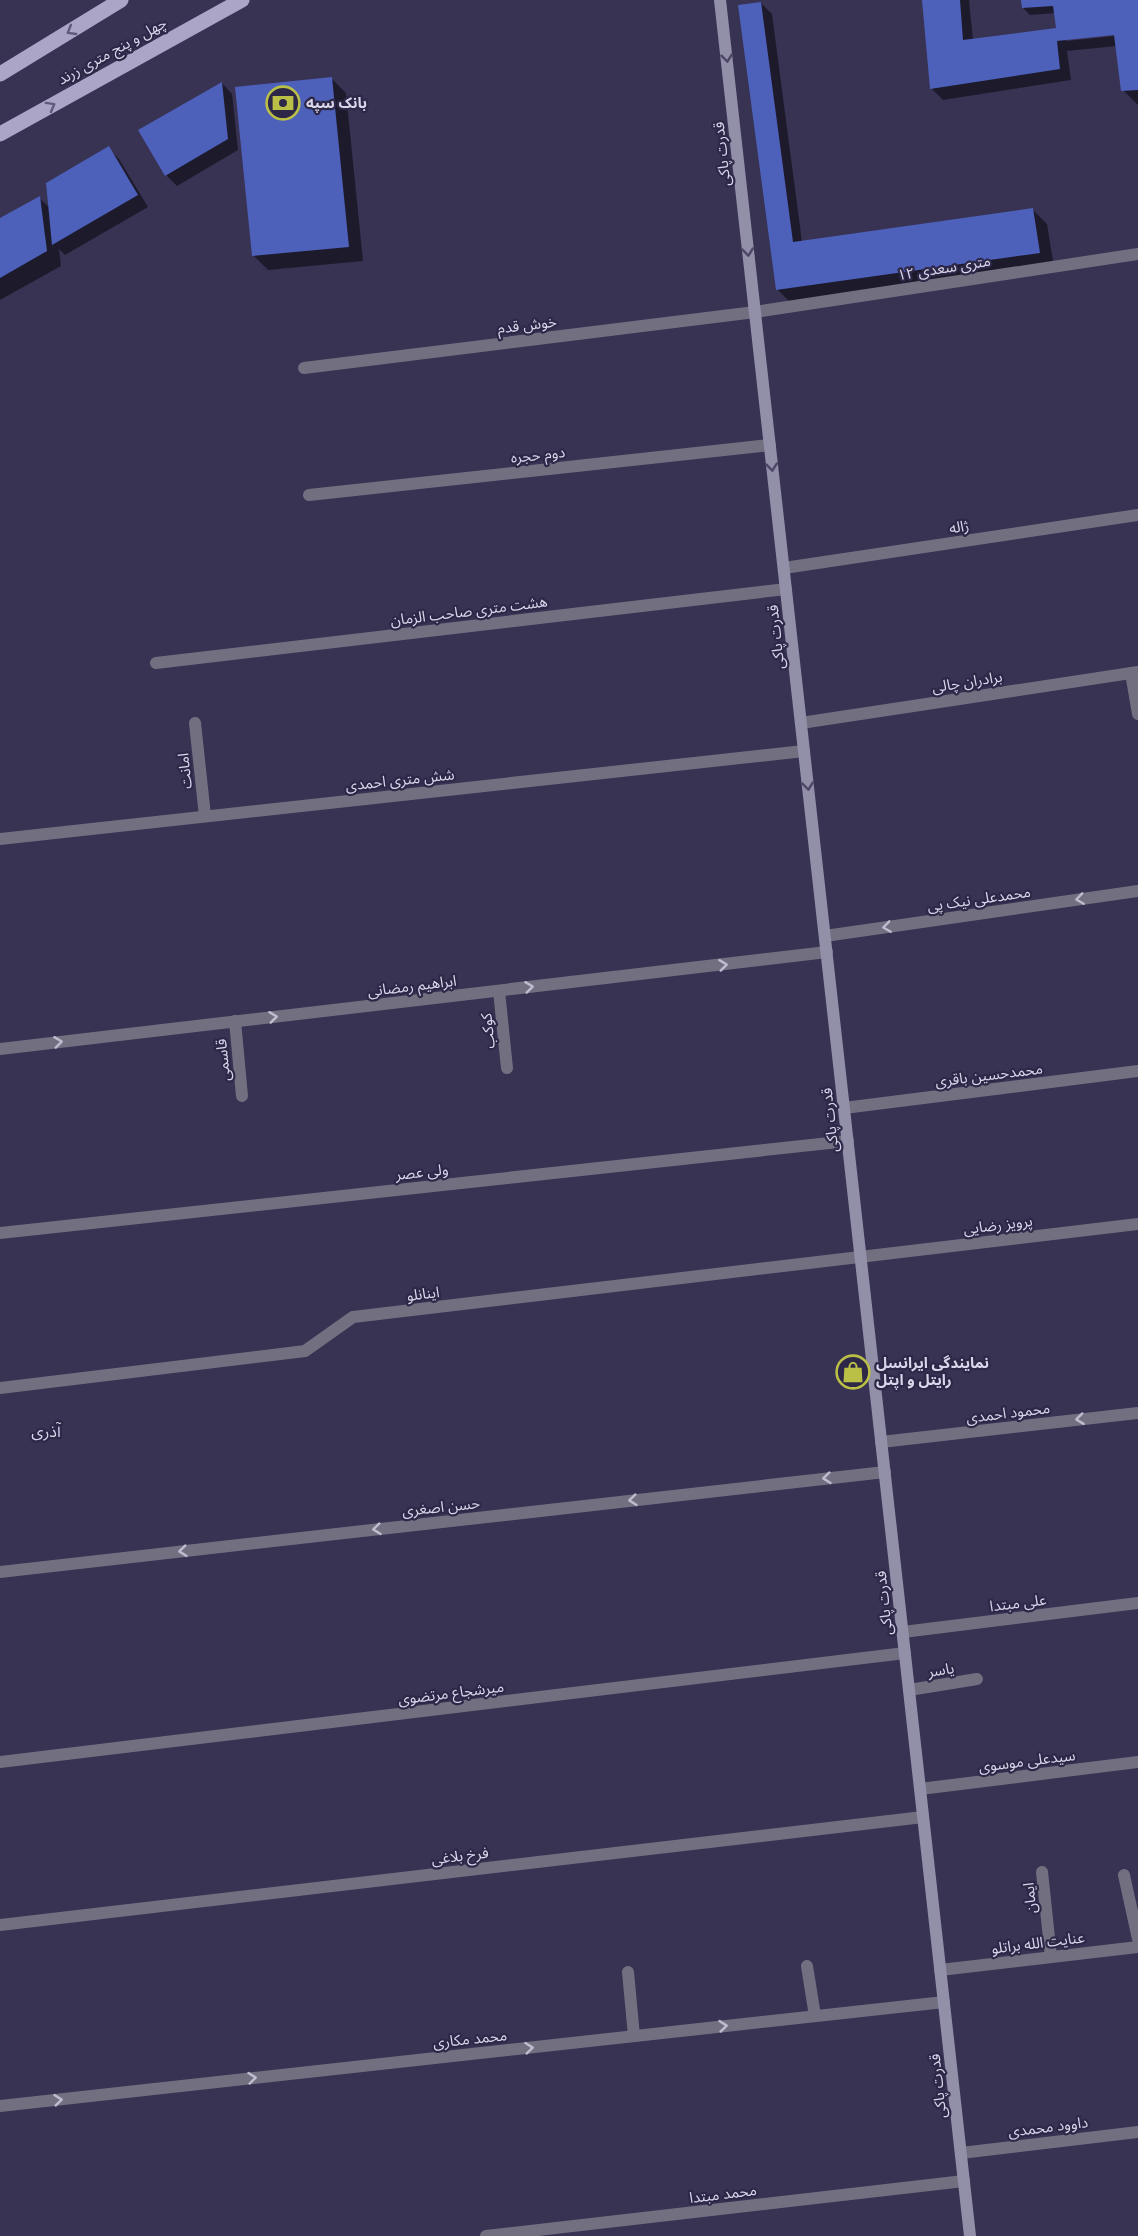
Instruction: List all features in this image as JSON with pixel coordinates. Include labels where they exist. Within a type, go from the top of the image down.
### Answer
[{"type":"main road","points":[[0,74],[121,0]]},
{"type":"main road","name":"چهل و پنج متری زرند","points":[[0,134],[242,0]]},
{"type":"street","name":"قدرت پاکی","points":[[720,0],[970,2236]]},
{"type":"street","name":"۱۲ متری سعدی","points":[[755,312],[1138,254]]},
{"type":"street","name":"خوش قدم","points":[[304,368],[755,312]]},
{"type":"street","name":"دوم حجره","points":[[309,495],[770,445]]},
{"type":"street","name":"ژاله","points":[[784,568],[1138,515]]},
{"type":"street","name":"هشت متری صاحب الزمان","points":[[156,663],[786,589]]},
{"type":"street","name":"برادران چالی","points":[[801,723],[1135,672]]},
{"type":"street","points":[[1135,672],[1138,714]]},
{"type":"street","name":"امانت","points":[[195,723],[205,816]]},
{"type":"street","name":"شش متری احمدی","points":[[0,839],[804,751]]},
{"type":"street","name":"محمدعلی نیک پی","points":[[825,936],[1138,891]]},
{"type":"street","name":"ابراهیم رمضانی","points":[[0,1049],[827,952]]},
{"type":"street","name":"کوکب","points":[[499,991],[507,1068]]},
{"type":"street","name":"قاسمی","points":[[235,1021],[242,1096]]},
{"type":"street","name":"محمدحسین باقری","points":[[844,1108],[1138,1071]]},
{"type":"street","name":"ولی عصر","points":[[0,1233],[848,1141]]},
{"type":"street","name":"پرویز رضایی","points":[[861,1255],[1138,1224]]},
{"type":"street","name":"اینانلو","points":[[0,1388],[305,1351],[353,1317],[861,1255]]},
{"type":"street","name":"محمود احمدی","points":[[881,1442],[1138,1413]]},
{"type":"street","name":"حسن اصغری","points":[[0,1572],[885,1472]]},
{"type":"street","name":"علی مبتدا","points":[[903,1632],[1138,1603]]},
{"type":"street","name":"میرشجاع مرتضوی","points":[[0,1762],[905,1653]]},
{"type":"street","name":"یاسر","points":[[909,1690],[977,1679]]},
{"type":"street","name":"سیدعلی موسوی","points":[[920,1789],[1138,1762]]},
{"type":"street","name":"فرخ بلاغی","points":[[0,1925],[923,1817]]},
{"type":"street","name":"ایمان","points":[[1042,1872],[1051,1957]]},
{"type":"street","points":[[1124,1875],[1138,1939]]},
{"type":"street","name":"عنایت الله براتلو","points":[[940,1970],[1138,1947]]},
{"type":"street","points":[[807,1966],[815,2016]]},
{"type":"street","points":[[628,1972],[634,2036]]},
{"type":"street","name":"محمد مکاری","points":[[0,2106],[944,2002]]},
{"type":"street","name":"داوود محمدی","points":[[961,2153],[1138,2132]]},
{"type":"street","name":"محمد مبتدا","points":[[486,2236],[964,2181]]},
{"type":"building","points":[[922,0],[960,0],[963,40],[1056,28],[1053,6],[1022,8],[1021,0],[1138,0],[1138,90],[1121,91],[1114,35],[1057,41],[1060,69],[930,89]]},
{"type":"building","points":[[761,2],[793,242],[1033,208],[1040,253],[776,290],[738,5]]},
{"type":"building","points":[[332,77],[349,247],[252,256],[235,87]]},
{"type":"building","points":[[222,82],[228,139],[165,176],[138,130]]},
{"type":"building","points":[[109,146],[138,195],[52,245],[46,183]]},
{"type":"building","points":[[40,196],[47,251],[0,278],[0,218]]},
{"type":"place","name":"بانک سپه","points":[[283,103]]},
{"type":"place","name":"نمایندگی ایرانسل رایتل و اپتل","points":[[853,1372]]},
{"type":"district","name":"آذری","points":[[46,1431]]}]
